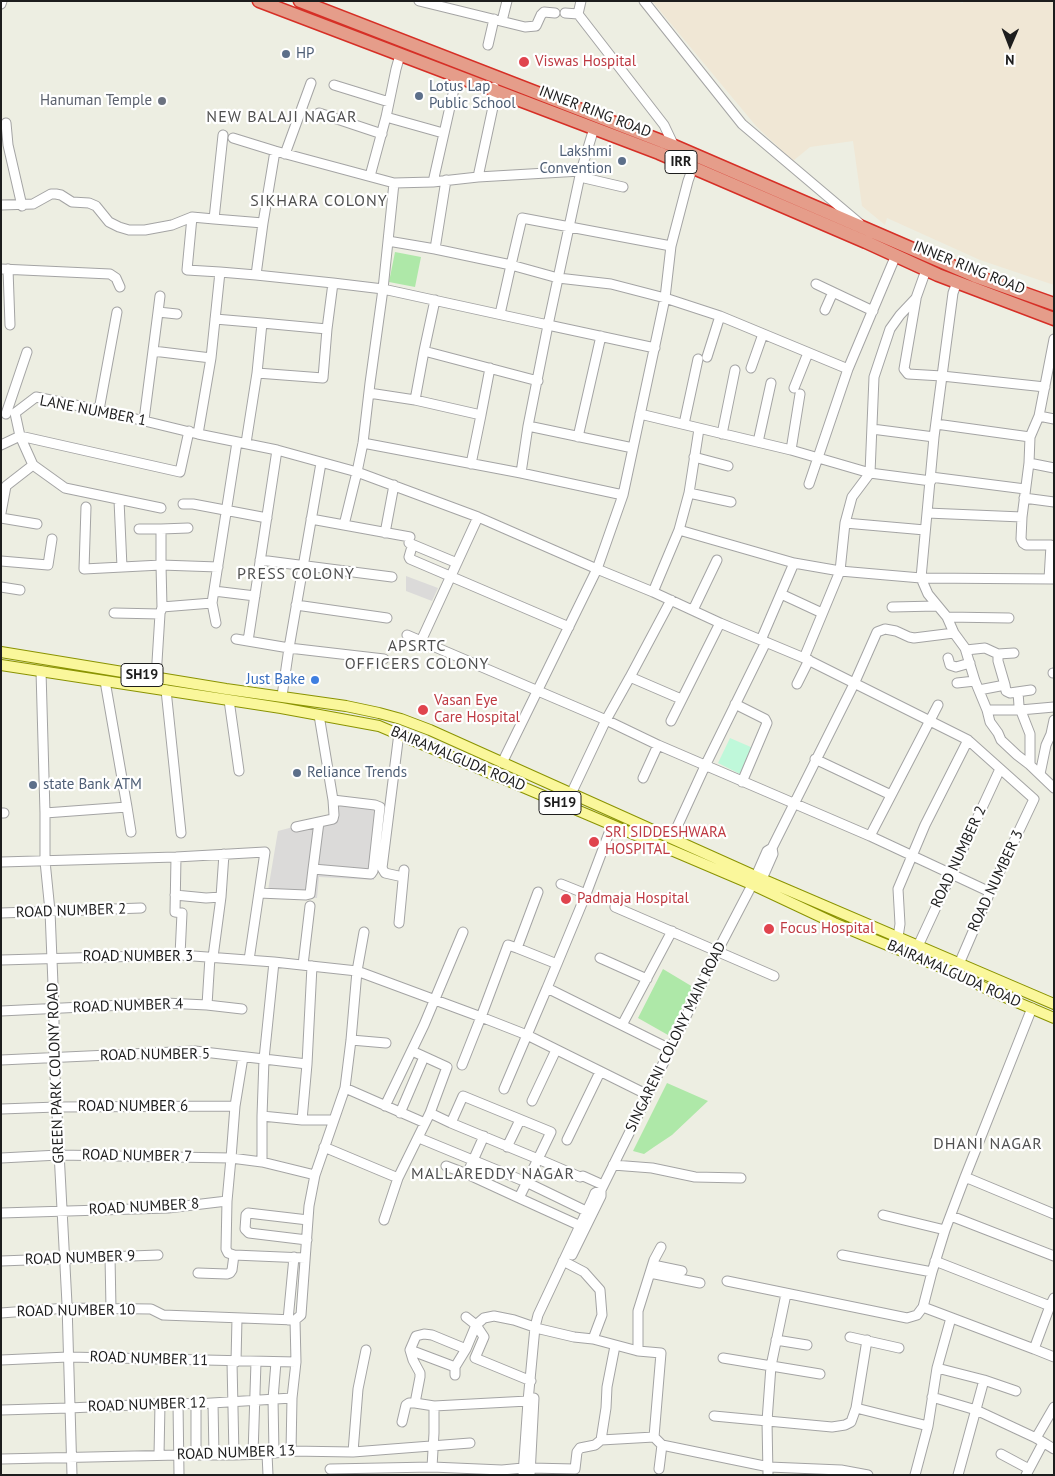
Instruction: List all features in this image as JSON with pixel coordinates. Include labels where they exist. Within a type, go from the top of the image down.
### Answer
[{"type":"highway","name":"INNER RING ROAD","points":[[259,1],[693,167],[896,255],[926,270],[1054,319]]},
{"type":"highway","name":"INNER RING ROAD","points":[[305,2],[402,42],[674,146],[976,276],[1054,304]]},
{"type":"main road","name":"BAIRAMALGUDA ROAD","points":[[1,652],[226,690],[346,706],[386,715],[430,730],[672,838],[757,880],[834,923],[955,972],[993,992],[1054,1018]]},
{"type":"main road","name":"BAIRAMALGUDA ROAD","points":[[1,664],[229,700],[382,727],[612,825],[757,880],[1054,1004]]},
{"type":"main road","points":[[382,727],[386,715]]},
{"type":"street","points":[[419,1],[525,28],[536,26],[544,12],[555,13]]},
{"type":"street","points":[[488,45],[507,1]]},
{"type":"street","points":[[578,14],[581,1]]},
{"type":"street","points":[[644,1],[742,124],[865,228]]},
{"type":"street","points":[[565,13],[578,14],[664,125],[674,146]]},
{"type":"street","points":[[370,176],[382,134],[400,55]]},
{"type":"street","points":[[432,182],[457,76]]},
{"type":"street","points":[[478,177],[493,107],[493,91],[496,77]]},
{"type":"street","points":[[285,154],[311,83]]},
{"type":"street","points":[[334,85],[389,102]]},
{"type":"street","points":[[319,113],[382,134]]},
{"type":"street","points":[[386,117],[443,134]]},
{"type":"street","points":[[6,123],[4,145],[22,206]]},
{"type":"street","points":[[521,473],[528,426],[548,325],[581,174],[594,128]]},
{"type":"street","points":[[214,220],[223,135]]},
{"type":"street","points":[[233,138],[394,183],[432,182],[478,177],[581,174],[623,187]]},
{"type":"street","points":[[256,275],[275,151]]},
{"type":"street","points":[[502,763],[597,569],[623,495],[665,298],[671,246],[693,167]]},
{"type":"street","points":[[435,249],[446,180]]},
{"type":"street","points":[[344,525],[363,443],[383,289],[394,183]]},
{"type":"street","points":[[1,206],[33,204],[51,194],[56,194],[72,202],[89,203],[96,206],[108,222],[129,230],[145,230],[172,225],[192,217],[263,223]]},
{"type":"street","points":[[192,217],[187,270],[333,282],[383,289],[655,348]]},
{"type":"street","points":[[500,314],[522,218],[671,246]]},
{"type":"street","points":[[388,241],[511,265],[558,278],[611,284],[665,298],[720,316],[848,369]]},
{"type":"street","points":[[809,484],[848,369],[896,255]]},
{"type":"street","points":[[10,325],[5,269],[110,274],[116,278],[120,288]]},
{"type":"street","points":[[926,270],[916,298],[904,369],[908,374],[1045,387]]},
{"type":"street","points":[[1,445],[20,436],[180,472],[193,433],[211,358],[220,272]]},
{"type":"street","points":[[257,373],[323,378],[326,329],[333,282]]},
{"type":"street","points":[[957,282],[934,437],[921,578],[928,594],[947,617],[954,633],[966,650],[990,722],[1001,740],[1054,788]]},
{"type":"street","points":[[816,284],[873,310]]},
{"type":"street","points":[[825,310],[833,292]]},
{"type":"street","points":[[144,420],[160,296]]},
{"type":"street","points":[[797,684],[822,614],[840,571],[845,523],[852,498],[870,473],[874,377],[890,328],[916,298]]},
{"type":"street","points":[[415,400],[435,300]]},
{"type":"street","points":[[100,410],[117,312]]},
{"type":"street","points":[[158,312],[177,314]]},
{"type":"street","points":[[684,424],[702,358],[720,316]]},
{"type":"street","points":[[215,319],[326,329]]},
{"type":"street","points":[[216,623],[212,604],[226,511],[257,373],[262,323]]},
{"type":"street","points":[[751,368],[763,334]]},
{"type":"street","points":[[578,437],[601,336]]},
{"type":"street","points":[[679,530],[794,563],[840,571],[921,578],[1052,579],[1051,545],[1026,545],[1022,543],[1021,539],[1030,438],[1039,416],[1054,339]]},
{"type":"street","points":[[153,351],[211,358]]},
{"type":"street","points":[[424,351],[538,380]]},
{"type":"street","points":[[27,352],[7,414],[20,436],[33,465],[65,488],[161,508]]},
{"type":"street","points":[[790,450],[797,391],[808,353]]},
{"type":"street","points":[[471,464],[490,368]]},
{"type":"street","points":[[722,434],[735,370]]},
{"type":"street","points":[[758,442],[771,383]]},
{"type":"street","points":[[370,393],[415,400],[481,415]]},
{"type":"street","name":"LANE NUMBER 1","points":[[7,414],[36,397],[277,450],[357,472],[394,485],[478,517],[806,659],[968,740],[1034,799]]},
{"type":"street","points":[[640,414],[790,450],[870,473],[931,479],[1024,493],[1054,502]]},
{"type":"street","points":[[1039,416],[1054,419]]},
{"type":"street","points":[[936,424],[1030,438]]},
{"type":"street","points":[[528,426],[633,448]]},
{"type":"street","points":[[654,592],[679,530],[689,493],[699,429]]},
{"type":"street","points":[[872,429],[934,437]]},
{"type":"street","points":[[363,443],[521,473],[623,495]]},
{"type":"street","points":[[248,641],[277,450]]},
{"type":"street","points":[[694,457],[728,466]]},
{"type":"street","points":[[282,696],[320,463]]},
{"type":"street","points":[[1029,464],[1054,468]]},
{"type":"street","points":[[1,513],[4,487],[33,465]]},
{"type":"street","points":[[385,533],[394,485]]},
{"type":"street","points":[[689,493],[731,502]]},
{"type":"street","points":[[119,500],[122,567]]},
{"type":"street","points":[[183,504],[193,504],[267,518]]},
{"type":"street","points":[[86,507],[84,568],[160,565],[218,567]]},
{"type":"street","points":[[927,513],[1022,517]]},
{"type":"street","points":[[421,641],[478,517]]},
{"type":"street","points":[[1,518],[37,524]]},
{"type":"street","points":[[311,519],[385,533],[457,563]]},
{"type":"street","points":[[845,523],[925,530]]},
{"type":"street","points":[[139,529],[188,528]]},
{"type":"street","points":[[156,678],[161,610],[161,530]]},
{"type":"street","points":[[1,561],[48,565],[52,539]]},
{"type":"street","points":[[410,543],[410,559],[569,627]]},
{"type":"street","points":[[260,560],[392,577]]},
{"type":"street","points":[[693,610],[717,560]]},
{"type":"street","points":[[672,838],[763,641],[794,563]]},
{"type":"street","points":[[1,587],[20,590]]},
{"type":"street","points":[[214,591],[255,596]]},
{"type":"street","points":[[781,594],[822,614]]},
{"type":"street","points":[[571,794],[606,720],[671,600]]},
{"type":"street","points":[[114,614],[212,604]]},
{"type":"street","points":[[296,605],[387,618]]},
{"type":"street","points":[[892,607],[937,606]]},
{"type":"street","points":[[947,617],[1009,618]]},
{"type":"street","points":[[671,721],[720,623]]},
{"type":"street","name":"SINGARENI COLONY MAIN ROAD","points":[[582,1227],[586,1211],[596,1193],[602,1187],[717,952],[757,880],[768,851],[772,848],[854,684],[877,632],[885,629],[896,631],[908,638],[954,633]]},
{"type":"street","points":[[407,635],[536,692],[606,720],[704,766],[870,836],[990,892]]},
{"type":"street","points":[[236,639],[289,648],[384,659]]},
{"type":"street","points":[[966,650],[984,648],[998,654],[1014,653]]},
{"type":"street","points":[[998,654],[998,661],[1008,692],[1031,690]]},
{"type":"street","points":[[948,658],[953,666],[970,663]]},
{"type":"street","name":"GREEN PARK COLONY ROAD","points":[[41,671],[45,861],[50,911],[54,1057],[67,1308],[72,1475]]},
{"type":"street","points":[[630,677],[681,699]]},
{"type":"street","points":[[105,681],[131,832]]},
{"type":"street","points":[[957,683],[1005,685]]},
{"type":"street","points":[[166,690],[181,833]]},
{"type":"street","points":[[1018,692],[1020,710],[1030,734],[1030,765]]},
{"type":"street","points":[[229,700],[239,771]]},
{"type":"street","points":[[735,704],[765,719],[767,723],[742,782]]},
{"type":"street","points":[[870,836],[938,705]]},
{"type":"street","points":[[987,710],[1054,707]]},
{"type":"street","points":[[296,827],[333,819],[334,815],[319,715]]},
{"type":"street","points":[[1040,774],[1054,720]]},
{"type":"street","points":[[399,733],[382,868],[385,873],[403,874],[399,923]]},
{"type":"street","points":[[898,938],[900,924],[898,888],[925,825],[968,740]]},
{"type":"street","points":[[643,778],[658,746]]},
{"type":"street","points":[[815,759],[891,795]]},
{"type":"street","name":"ROAD NUMBER 2","points":[[918,946],[1000,769]]},
{"type":"street","name":"ROAD NUMBER 3","points":[[958,964],[1034,799]]},
{"type":"street","points":[[313,869],[369,875],[373,872],[380,807],[376,804],[333,800]]},
{"type":"street","points":[[45,813],[127,807]]},
{"type":"street","points":[[259,893],[306,896],[310,894],[319,822]]},
{"type":"street","points":[[504,1089],[586,894],[612,825]]},
{"type":"street","points":[[1,862],[176,857],[265,852],[249,960]]},
{"type":"street","points":[[207,1005],[211,957],[221,897],[224,854]]},
{"type":"street","points":[[176,857],[175,912],[182,913],[180,955]]},
{"type":"street","points":[[561,884],[586,894]]},
{"type":"street","points":[[517,948],[538,892]]},
{"type":"street","points":[[175,895],[206,898],[221,897]]},
{"type":"street","points":[[302,1120],[307,1064],[310,906]]},
{"type":"street","points":[[614,907],[774,976]]},
{"type":"street","name":"ROAD NUMBER 2","points":[[1,913],[141,908]]},
{"type":"street","points":[[622,1025],[672,931]]},
{"type":"street","points":[[292,1320],[301,1315],[309,1206],[316,1175],[345,1088],[357,971],[364,932]]},
{"type":"street","points":[[385,1106],[435,1000],[463,932]]},
{"type":"street","points":[[462,1065],[508,945],[557,964]]},
{"type":"street","name":"ROAD NUMBER 3","points":[[1,960],[180,955],[308,965],[357,971],[527,1036],[648,1096]]},
{"type":"street","points":[[600,958],[647,979]]},
{"type":"street","points":[[262,1162],[264,1059],[274,962]]},
{"type":"street","points":[[547,988],[670,1049]]},
{"type":"street","name":"ROAD NUMBER 4","points":[[1,1011],[165,1003],[242,1009]]},
{"type":"street","points":[[726,1281],[907,1318],[917,1315],[923,1307],[945,1230],[1032,1008]]},
{"type":"street","points":[[351,1040],[386,1043]]},
{"type":"street","points":[[532,1101],[556,1050]]},
{"type":"street","name":"ROAD NUMBER 5","points":[[1,1060],[195,1051],[307,1064]]},
{"type":"street","points":[[384,1220],[398,1178],[419,1138],[447,1067],[412,1051]]},
{"type":"street","points":[[243,1056],[235,1106],[227,1201],[226,1249],[228,1253],[234,1254],[305,1258]]},
{"type":"street","points":[[400,1112],[424,1057]]},
{"type":"street","points":[[567,1140],[600,1072]]},
{"type":"street","points":[[345,1088],[425,1123]]},
{"type":"street","points":[[451,1123],[464,1096],[551,1132],[519,1198]]},
{"type":"street","name":"ROAD NUMBER 6","points":[[1,1109],[235,1106]]},
{"type":"street","points":[[430,1113],[602,1187]]},
{"type":"street","points":[[262,1116],[302,1120],[334,1120]]},
{"type":"street","points":[[507,1147],[520,1120]]},
{"type":"street","points":[[467,1174],[484,1136]]},
{"type":"street","points":[[419,1138],[526,1182],[586,1211]]},
{"type":"street","points":[[324,1147],[398,1178]]},
{"type":"street","name":"ROAD NUMBER 7","points":[[1,1158],[59,1155],[231,1158],[262,1162],[316,1175]]},
{"type":"street","points":[[613,1165],[652,1168],[695,1178],[741,1178]]},
{"type":"street","points":[[446,1166],[582,1227]]},
{"type":"street","points":[[965,1177],[1054,1214]]},
{"type":"street","name":"SINGARENI COLONY MAIN ROAD","points":[[527,1471],[538,1315],[582,1227],[601,1196],[602,1187]]},
{"type":"street","name":"ROAD NUMBER 8","points":[[1,1213],[168,1208],[227,1201]]},
{"type":"street","points":[[307,1240],[249,1233],[245,1228],[248,1213],[308,1220]]},
{"type":"street","points":[[883,1215],[945,1230]]},
{"type":"street","points":[[951,1216],[1054,1256]]},
{"type":"street","points":[[638,1351],[638,1311],[661,1247]]},
{"type":"street","points":[[198,1273],[230,1273],[234,1254]]},
{"type":"street","name":"ROAD NUMBER 9","points":[[1,1260],[158,1255]]},
{"type":"street","points":[[842,1255],[932,1272]]},
{"type":"street","points":[[110,1256],[111,1309]]},
{"type":"street","points":[[291,1451],[292,1398],[296,1362],[292,1320],[294,1258]]},
{"type":"street","points":[[935,1261],[1052,1302],[1034,1349]]},
{"type":"street","points":[[565,1262],[584,1272],[600,1290],[602,1316],[593,1339]]},
{"type":"street","points":[[652,1269],[682,1271]]},
{"type":"street","points":[[652,1269],[700,1283]]},
{"type":"street","points":[[768,1471],[767,1422],[771,1366],[786,1294]]},
{"type":"street","points":[[923,1307],[1054,1357]]},
{"type":"street","name":"ROAD NUMBER 10","points":[[1,1313],[67,1308],[151,1309],[163,1314],[292,1320]]},
{"type":"street","points":[[410,1350],[455,1371],[476,1325],[484,1318],[494,1316],[574,1337],[593,1339],[638,1351],[661,1353],[654,1438]]},
{"type":"street","points":[[466,1317],[476,1325],[484,1338],[475,1358],[531,1381]]},
{"type":"street","points":[[234,1455],[233,1402],[237,1318]]},
{"type":"street","points":[[915,1475],[928,1426],[938,1368],[951,1318]]},
{"type":"street","name":"SINGARENI COLONY MAIN ROAD","points":[[529,1428],[528,1401],[538,1328]]},
{"type":"street","points":[[415,1403],[420,1373],[410,1350],[416,1336],[432,1335],[466,1350]]},
{"type":"street","points":[[850,1337],[899,1348]]},
{"type":"street","points":[[776,1340],[807,1345]]},
{"type":"street","points":[[714,1416],[832,1427],[845,1425],[851,1422],[856,1408],[867,1340]]},
{"type":"street","points":[[601,1440],[607,1387],[615,1346]]},
{"type":"street","points":[[353,1452],[358,1389],[366,1350]]},
{"type":"street","name":"ROAD NUMBER 11","points":[[1,1360],[68,1357],[296,1362]]},
{"type":"street","points":[[723,1358],[820,1374]]},
{"type":"street","points":[[253,1454],[256,1362]]},
{"type":"street","points":[[268,1475],[276,1362]]},
{"type":"street","points":[[938,1368],[984,1380],[1016,1391]]},
{"type":"street","points":[[958,1475],[984,1380]]},
{"type":"street","points":[[932,1397],[976,1410],[1054,1449]]},
{"type":"street","name":"ROAD NUMBER 12","points":[[1,1410],[178,1403],[196,1404],[292,1398]]},
{"type":"street","points":[[402,1422],[406,1405],[409,1403],[434,1406],[528,1401]]},
{"type":"street","points":[[178,1403],[179,1475]]},
{"type":"street","points":[[213,1403],[214,1455]]},
{"type":"street","points":[[159,1455],[160,1404]]},
{"type":"street","points":[[196,1404],[196,1455]]},
{"type":"street","points":[[432,1467],[434,1406]]},
{"type":"street","points":[[1001,1454],[1028,1472],[1054,1407]]},
{"type":"street","points":[[856,1408],[928,1426]]},
{"type":"street","points":[[331,1451],[330,1472],[413,1471],[432,1467],[502,1472],[527,1471],[575,1469],[577,1452],[580,1448],[595,1445],[601,1440],[654,1438],[662,1445],[768,1471],[840,1472],[868,1475]]},
{"type":"street","name":"ROAD NUMBER 13","points":[[1,1459],[179,1454],[234,1455],[270,1454],[291,1451],[353,1452],[470,1443]]},
{"type":"street","points":[[659,1468],[662,1445]]},
{"type":"shaded area","points":[[652,1],[956,1],[963,3],[963,1],[1054,1],[1054,285],[980,260],[887,218],[885,225],[862,206],[853,141],[810,147],[793,161],[756,126]]},
{"type":"shaded area","points":[[406,576],[438,588],[432,601],[406,591]]},
{"type":"shaded area","points":[[335,797],[383,803],[374,880],[319,877],[317,898],[267,896],[278,831],[331,817]]},
{"type":"green space","points":[[395,252],[421,257],[415,287],[389,282]]},
{"type":"green space","points":[[730,738],[753,748],[740,774],[718,763]]},
{"type":"green space","points":[[663,969],[693,987],[668,1035],[638,1018]]},
{"type":"green space","points":[[667,1083],[708,1101],[672,1135],[644,1154],[633,1151]]},
{"type":"place","name":"HP","points":[[286,54]]},
{"type":"place","name":"Viswas Hospital","points":[[524,62]]},
{"type":"place","name":"Lotus Lap Public School","points":[[419,96]]},
{"type":"place","name":"Hanuman Temple","points":[[162,101]]},
{"type":"place","name":"Lakshmi Convention","points":[[622,161]]},
{"type":"place","name":"Just Bake","points":[[315,680]]},
{"type":"place","name":"Vasan Eye Care Hospital","points":[[423,710]]},
{"type":"place","name":"Reliance Trends","points":[[297,773]]},
{"type":"place","name":"state Bank ATM","points":[[33,785]]},
{"type":"place","name":"SRI SIDDESHWARA HOSPITAL","points":[[594,842]]},
{"type":"place","name":"Padmaja Hospital","points":[[566,899]]},
{"type":"place","name":"Focus Hospital","points":[[769,929]]},
{"type":"district","name":"NEW BALAJI NAGAR","points":[[282,117]]},
{"type":"district","name":"SIKHARA COLONY","points":[[319,201]]},
{"type":"district","name":"PRESS COLONY","points":[[296,574]]},
{"type":"district","name":"APSRTC OFFICERS COLONY","points":[[417,655]]},
{"type":"district","name":"DHANI NAGAR","points":[[988,1144]]},
{"type":"district","name":"MALLAREDDY NAGAR","points":[[493,1174]]}]
